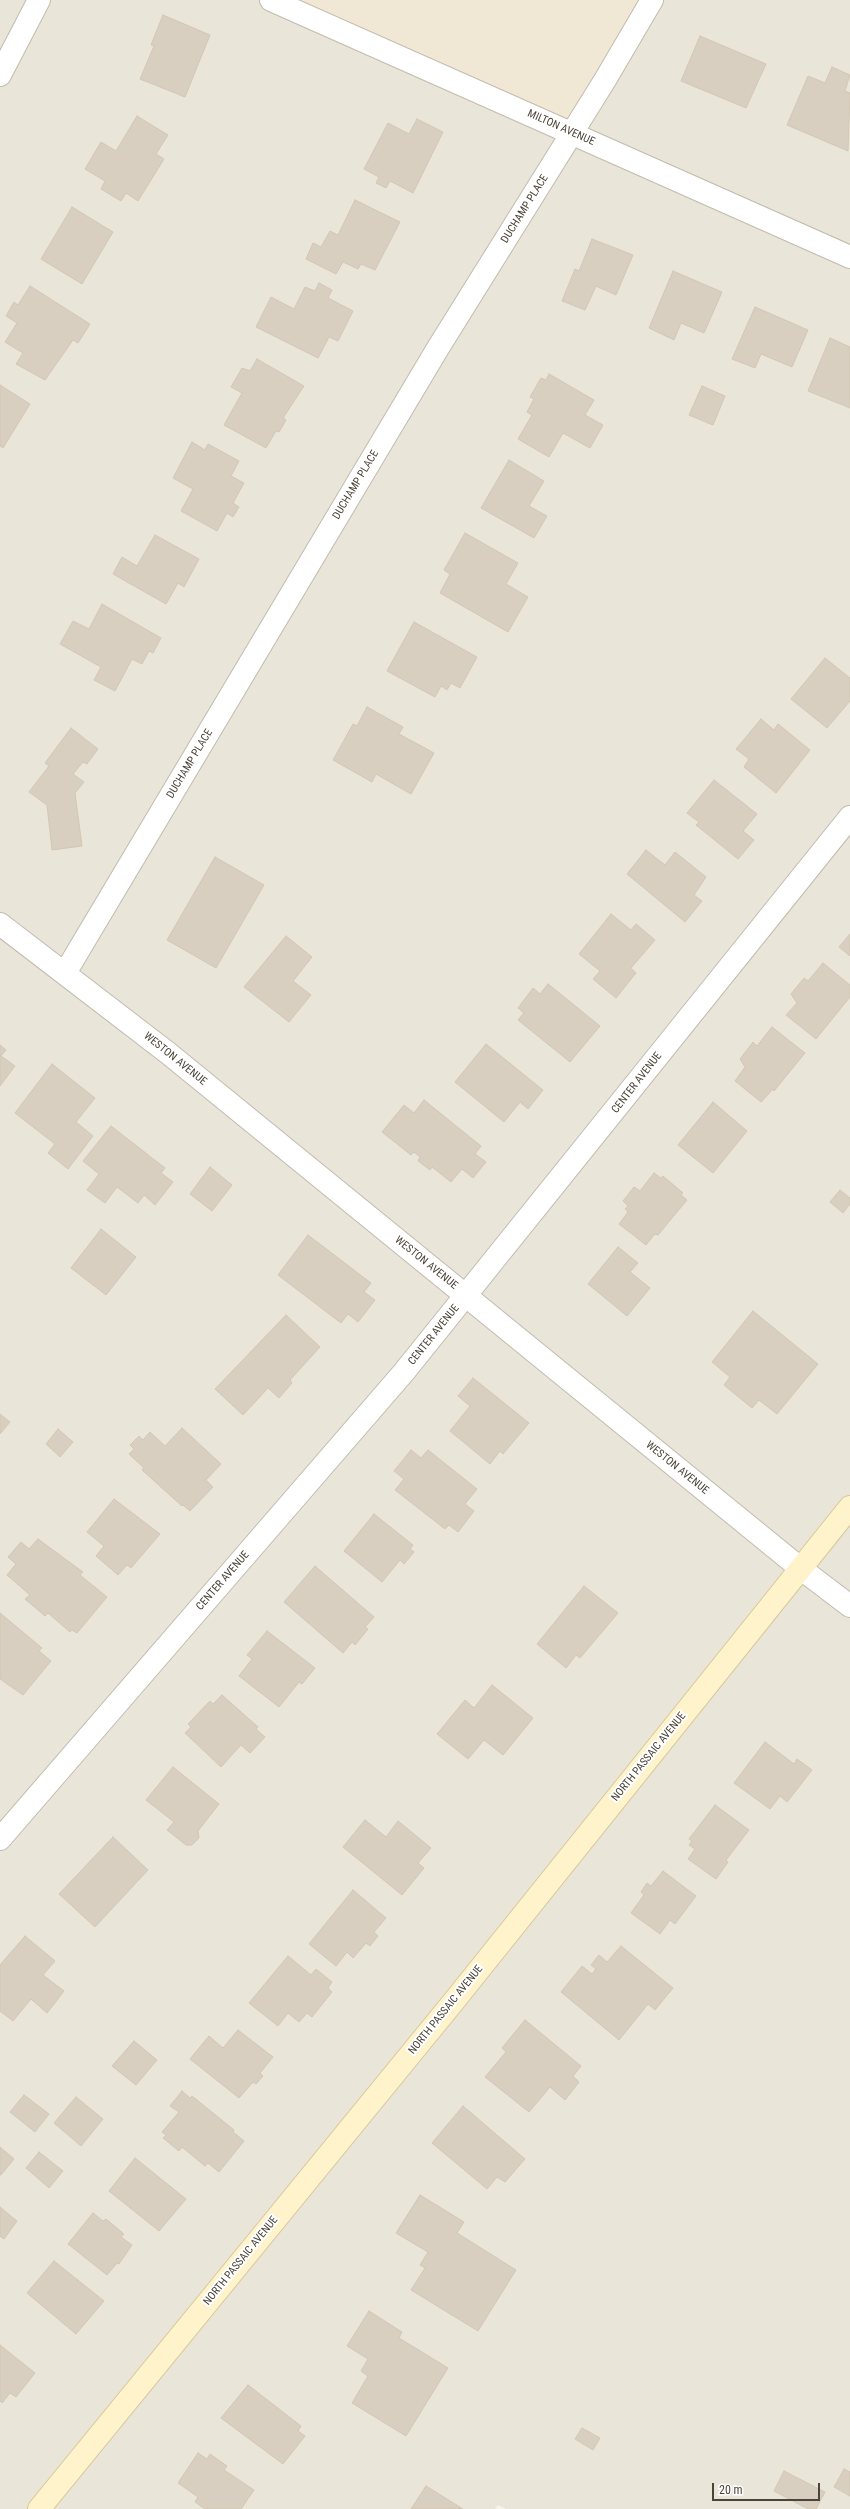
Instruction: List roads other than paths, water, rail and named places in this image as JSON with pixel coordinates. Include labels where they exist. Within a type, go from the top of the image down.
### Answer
[{"type":"main road","name":"NORTH PASSAIC AVENUE","points":[[39,2509],[464,1989],[850,1507]]},
{"type":"street","points":[[0,75],[39,0]]},
{"type":"street","name":"MILTON AVENUE","points":[[271,0],[850,257]]},
{"type":"street","name":"DUCHAMP PLACE","points":[[65,974],[438,348],[572,133],[652,0]]},
{"type":"street","name":"CENTER AVENUE","points":[[0,1839],[404,1372],[850,817]]},
{"type":"street","name":"WESTON AVENUE","points":[[0,924],[168,1053],[800,1568],[850,1606]]}]
